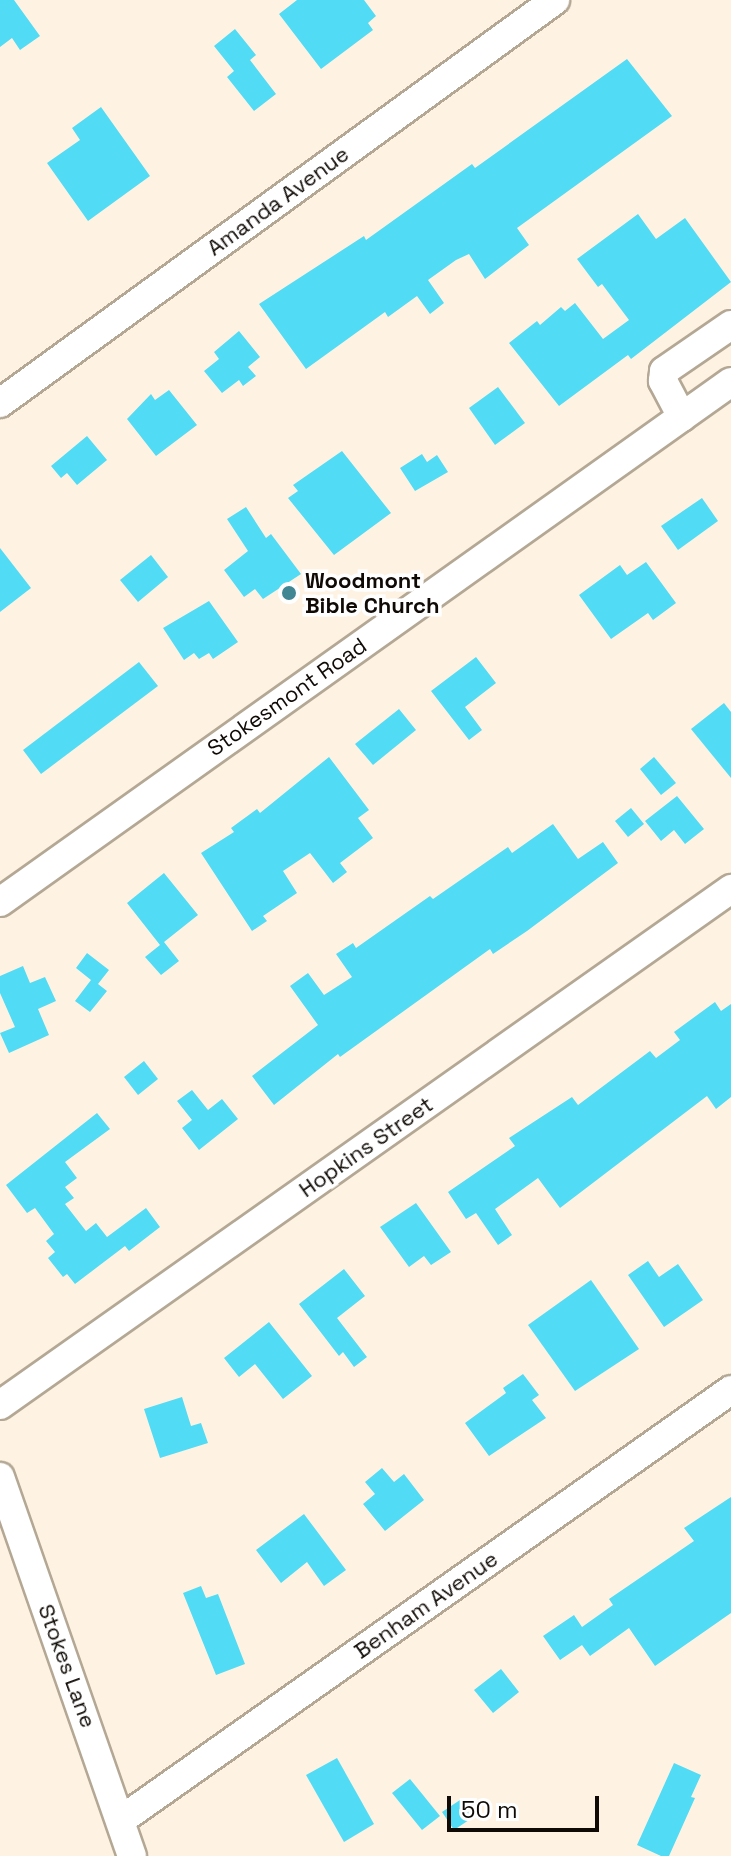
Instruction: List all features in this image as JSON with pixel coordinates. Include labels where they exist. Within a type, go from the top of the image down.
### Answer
[{"type":"street","name":"Amanda Avenue","points":[[0,403],[555,0]]},
{"type":"street","points":[[682,417],[663,381],[664,371],[731,325]]},
{"type":"street","name":"Stokesmont Road","points":[[0,902],[731,382]]},
{"type":"street","name":"Hopkins Street","points":[[0,1405],[731,889]]},
{"type":"street","name":"Benham Avenue","points":[[121,1820],[731,1390]]},
{"type":"street","name":"Stokes Lane","points":[[0,1477],[132,1856]]},
{"type":"building","points":[[0,0],[14,0],[40,36],[20,50],[12,38],[0,47]]},
{"type":"building","points":[[297,0],[364,0],[376,16],[368,23],[373,30],[321,69],[279,14]]},
{"type":"building","points":[[235,29],[256,55],[250,60],[276,94],[254,111],[227,77],[234,71],[214,46]]},
{"type":"building","points":[[627,59],[672,116],[517,228],[529,245],[485,279],[469,254],[456,260],[428,280],[444,303],[430,314],[417,296],[388,317],[385,312],[306,369],[259,304],[364,236],[366,240],[472,164],[475,168]]},
{"type":"building","points":[[101,107],[150,176],[88,221],[47,163],[80,140],[72,128]]},
{"type":"building","points":[[638,214],[656,239],[685,218],[731,282],[631,359],[628,355],[559,406],[509,343],[537,321],[540,325],[561,307],[565,311],[575,303],[603,339],[629,320],[602,284],[598,287],[577,259]]},
{"type":"building","points":[[239,331],[260,357],[248,367],[256,376],[243,386],[239,380],[222,393],[204,371],[219,359],[214,352]]},
{"type":"building","points":[[498,387],[525,423],[495,445],[469,408]]},
{"type":"building","points":[[169,390],[197,425],[156,456],[127,419],[151,394],[155,400]]},
{"type":"building","points":[[87,436],[107,460],[77,485],[67,473],[61,478],[51,466]]},
{"type":"building","points":[[342,451],[391,513],[334,555],[288,498],[298,491],[293,485]]},
{"type":"building","points":[[422,454],[427,462],[437,455],[448,472],[415,491],[400,468]]},
{"type":"building","points":[[702,498],[718,521],[678,550],[661,526]]},
{"type":"building","points":[[246,507],[266,538],[271,534],[301,574],[263,599],[255,589],[244,597],[224,570],[248,551],[227,519]]},
{"type":"building","points":[[0,548],[31,588],[0,612]]},
{"type":"building","points":[[151,555],[168,577],[138,602],[120,580]]},
{"type":"building","points":[[646,562],[676,603],[653,620],[648,613],[611,639],[579,595],[620,565],[627,575]]},
{"type":"building","points":[[209,601],[238,642],[213,659],[209,653],[199,659],[194,653],[184,660],[163,628]]},
{"type":"building","points":[[476,657],[496,683],[465,707],[482,730],[469,740],[431,691]]},
{"type":"building","points":[[139,662],[158,686],[41,774],[23,750]]},
{"type":"building","points":[[724,703],[731,712],[731,778],[691,729]]},
{"type":"building","points":[[399,709],[416,730],[373,765],[355,744]]},
{"type":"building","points":[[329,757],[369,810],[358,818],[373,838],[340,863],[347,872],[333,883],[310,853],[283,871],[297,893],[263,916],[267,921],[252,931],[201,853],[234,832],[231,828],[257,809],[260,813]]},
{"type":"building","points":[[654,757],[676,783],[661,795],[640,769]]},
{"type":"building","points":[[677,796],[704,829],[685,844],[674,830],[661,841],[645,821]]},
{"type":"building","points":[[631,808],[644,824],[628,837],[615,821]]},
{"type":"building","points":[[553,824],[578,859],[603,842],[618,863],[527,931],[493,954],[490,949],[340,1057],[338,1054],[274,1105],[252,1076],[318,1025],[290,986],[308,973],[324,995],[352,977],[336,954],[353,943],[356,948],[430,896],[433,899],[508,847],[512,853]]},
{"type":"building","points":[[164,873],[198,915],[164,942],[179,961],[161,975],[145,957],[160,945],[127,903]]},
{"type":"building","points":[[87,953],[109,970],[98,984],[107,991],[90,1012],[75,1001],[91,980],[76,968]]},
{"type":"building","points":[[23,966],[30,983],[45,977],[56,1001],[38,1009],[49,1035],[9,1053],[0,1033],[15,1027],[0,993],[0,976]]},
{"type":"building","points":[[715,1002],[721,1011],[731,1004],[731,1097],[716,1109],[707,1096],[560,1208],[538,1178],[495,1209],[512,1235],[498,1245],[476,1213],[466,1219],[448,1192],[515,1146],[509,1138],[572,1097],[578,1105],[650,1051],[656,1058],[680,1040],[674,1032]]},
{"type":"building","points":[[144,1061],[158,1079],[138,1095],[124,1077]]},
{"type":"building","points":[[192,1090],[208,1110],[222,1099],[238,1119],[199,1150],[182,1128],[192,1120],[177,1101]]},
{"type":"building","points":[[97,1113],[110,1129],[65,1162],[77,1178],[65,1187],[74,1198],[65,1204],[86,1231],[96,1223],[107,1237],[146,1208],[160,1227],[129,1251],[125,1246],[75,1284],[67,1274],[63,1277],[48,1258],[55,1252],[46,1241],[54,1234],[35,1208],[27,1213],[6,1185]]},
{"type":"building","points":[[416,1203],[451,1252],[431,1265],[424,1256],[409,1267],[380,1227]]},
{"type":"building","points":[[648,1261],[659,1277],[678,1264],[703,1300],[664,1327],[628,1275]]},
{"type":"building","points":[[344,1269],[365,1296],[337,1318],[367,1357],[354,1367],[343,1352],[339,1356],[299,1304]]},
{"type":"building","points":[[591,1280],[639,1349],[575,1391],[528,1325]]},
{"type":"building","points":[[269,1322],[312,1376],[283,1399],[255,1364],[239,1377],[224,1358]]},
{"type":"building","points":[[523,1374],[539,1395],[532,1400],[546,1418],[489,1456],[465,1423],[506,1393],[503,1388]]},
{"type":"building","points":[[182,1397],[191,1426],[201,1423],[208,1443],[160,1458],[144,1409]]},
{"type":"building","points":[[382,1468],[394,1482],[404,1474],[424,1500],[385,1531],[363,1504],[375,1494],[365,1482]]},
{"type":"building","points":[[731,1497],[731,1613],[655,1666],[629,1628],[590,1656],[582,1645],[560,1660],[543,1636],[574,1615],[582,1627],[613,1605],[609,1599],[694,1541],[684,1528]]},
{"type":"building","points":[[304,1514],[346,1570],[324,1586],[307,1562],[281,1583],[256,1550]]},
{"type":"building","points":[[201,1586],[206,1598],[218,1594],[245,1664],[216,1675],[183,1593]]},
{"type":"building","points":[[501,1669],[519,1692],[493,1713],[474,1690]]},
{"type":"building","points":[[337,1758],[374,1824],[344,1842],[306,1775]]},
{"type":"building","points":[[674,1763],[701,1775],[691,1797],[695,1798],[669,1856],[661,1856],[637,1845]]},
{"type":"building","points":[[410,1779],[440,1816],[422,1830],[392,1793]]},
{"type":"building","points":[[460,1800],[472,1818],[454,1830],[442,1812]]},
{"type":"place","name":"Woodmont Bible Church","points":[[289,593]]}]
